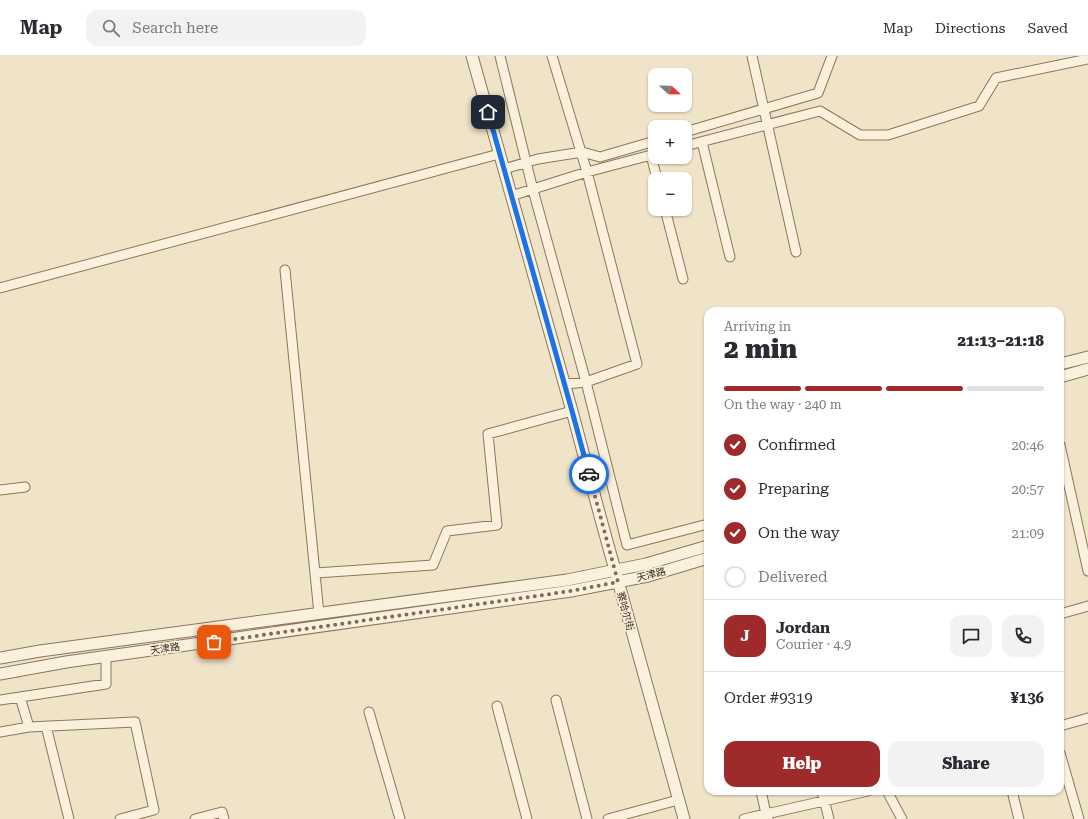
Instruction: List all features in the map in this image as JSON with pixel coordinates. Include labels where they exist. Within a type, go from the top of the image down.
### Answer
[{"type":"street","name":"察哈尔街","points":[[472,56],[565,384],[684,819]]},
{"type":"street","points":[[500,56],[527,162],[532,190],[586,382],[627,545],[704,525]]},
{"type":"street","points":[[552,56],[588,172],[637,364],[586,382],[565,384]]},
{"type":"street","points":[[752,56],[796,252]]},
{"type":"street","points":[[692,130],[818,93],[832,56]]},
{"type":"street","points":[[692,144],[820,111],[860,135],[888,135],[979,106],[996,78],[1088,59]]},
{"type":"street","points":[[702,142],[730,257]]},
{"type":"street","points":[[504,169],[538,159],[582,152],[600,158],[648,143]]},
{"type":"street","points":[[0,288],[499,154]]},
{"type":"street","points":[[511,196],[588,172],[648,156]]},
{"type":"street","points":[[667,216],[683,279]]},
{"type":"street","points":[[285,270],[320,614]]},
{"type":"street","points":[[1064,363],[1088,357]]},
{"type":"street","points":[[1064,376],[1088,369]]},
{"type":"street","points":[[316,573],[433,565],[447,531],[496,525],[488,434],[572,411]]},
{"type":"street","points":[[1064,463],[1088,571]]},
{"type":"street","points":[[0,490],[25,487]]},
{"type":"street","name":"天津路","points":[[0,658],[48,650],[567,580],[646,564],[704,547]]},
{"type":"street","name":"天津路","points":[[0,674],[106,657],[555,594],[648,576],[704,559]]},
{"type":"street","points":[[1064,613],[1088,606]]},
{"type":"street","points":[[0,700],[106,684],[106,657]]},
{"type":"street","points":[[20,697],[29,727]]},
{"type":"street","points":[[556,700],[587,819]]},
{"type":"street","points":[[497,706],[527,819]]},
{"type":"street","points":[[369,712],[400,819]]},
{"type":"street","points":[[1064,725],[1088,718]]},
{"type":"street","points":[[0,732],[29,727],[135,722],[154,810],[120,819]]},
{"type":"street","points":[[46,726],[69,819]]},
{"type":"street","points":[[1064,767],[1079,819]]},
{"type":"street","points":[[762,795],[767,816]]},
{"type":"street","points":[[823,795],[829,819]]},
{"type":"street","points":[[744,819],[767,816],[850,795]]},
{"type":"street","points":[[889,795],[902,819]]},
{"type":"street","points":[[1013,795],[1019,819]]},
{"type":"street","points":[[608,819],[678,800]]},
{"type":"street","points":[[195,819],[222,812],[224,819]]},
{"type":"way so far","points":[[214,642],[571,591],[618,582],[589,474]]},
{"type":"route","points":[[488,112],[589,474]]}]
